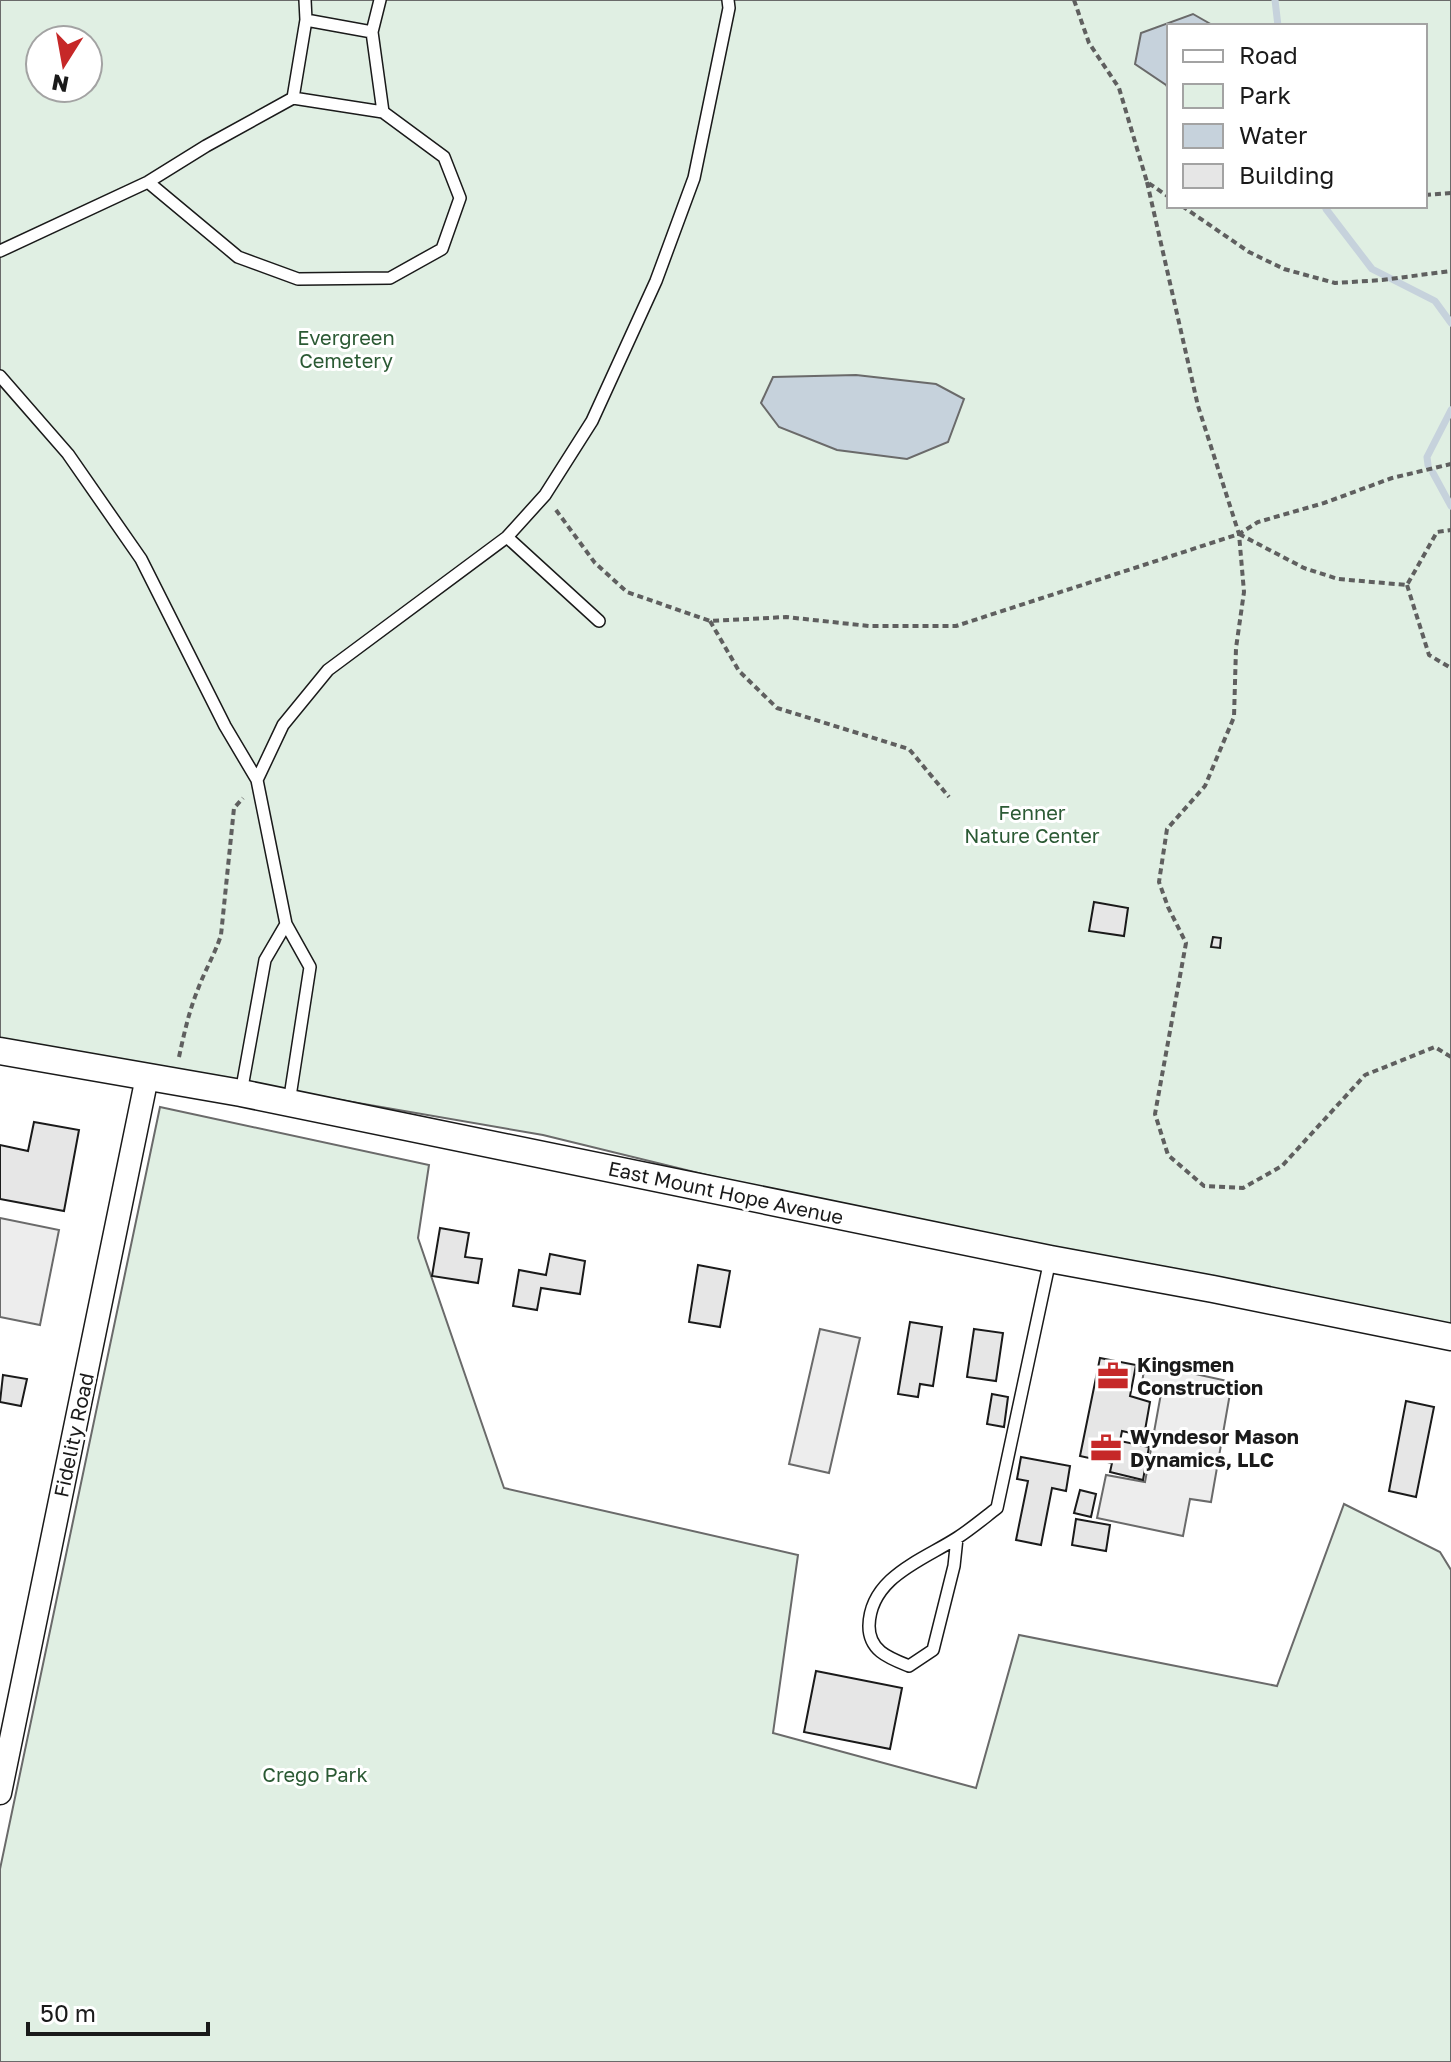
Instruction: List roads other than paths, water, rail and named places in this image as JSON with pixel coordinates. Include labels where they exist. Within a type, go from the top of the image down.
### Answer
[{"type":"street","name":"East Mount Hope Avenue","points":[[0,1051],[241,1093],[1050,1259],[1451,1337]]},
{"type":"street","name":"Fidelity Road","points":[[0,1793],[147,1077]]},
{"type":"lane","points":[[293,98],[306,20],[305,0]]},
{"type":"lane","points":[[380,0],[372,32],[383,112]]},
{"type":"lane","points":[[257,780],[283,725],[328,670],[507,537],[545,495],[592,421],[662,266],[694,178],[729,8],[728,0]]},
{"type":"lane","points":[[306,20],[372,32]]},
{"type":"lane","points":[[0,263],[2,251],[148,182],[293,98],[383,112],[444,157],[460,198],[442,249],[390,278],[298,279],[238,257],[148,182]]},
{"type":"lane","points":[[0,376],[68,454],[141,559],[225,726],[257,780],[286,924],[310,967],[289,1103]]},
{"type":"lane","points":[[507,537],[599,621]]},
{"type":"lane","points":[[241,1093],[265,960],[286,924]]},
{"type":"lane","points":[[957,1538],[954,1566],[933,1650],[909,1666],[885,1657],[869,1636],[869,1612],[885,1584],[997,1508],[1050,1259]]},
{"type":"water","points":[[1193,14],[1210,24],[1167,24],[1167,87],[1135,64],[1141,33]]},
{"type":"water","points":[[856,375],[936,384],[964,399],[948,442],[907,459],[837,450],[779,427],[761,403],[773,377]]},
{"type":"waterway","points":[[1275,0],[1278,24]]},
{"type":"waterway","points":[[1326,209],[1372,269],[1435,301],[1451,323]]},
{"type":"waterway","points":[[1428,465],[1427,457],[1451,410]]},
{"type":"waterway","points":[[1433,473],[1451,506]]},
{"type":"place","name":"Kingsmen Construction","points":[[1113,1376]]},
{"type":"place","name":"Wyndesor Mason Dynamics, LLC","points":[[1106,1448]]},
{"type":"park label","name":"Evergreen Cemetery","points":[[346,348]]},
{"type":"park label","name":"Fenner Nature Center","points":[[1032,824]]},
{"type":"park label","name":"Crego Park","points":[[315,1774]]}]
